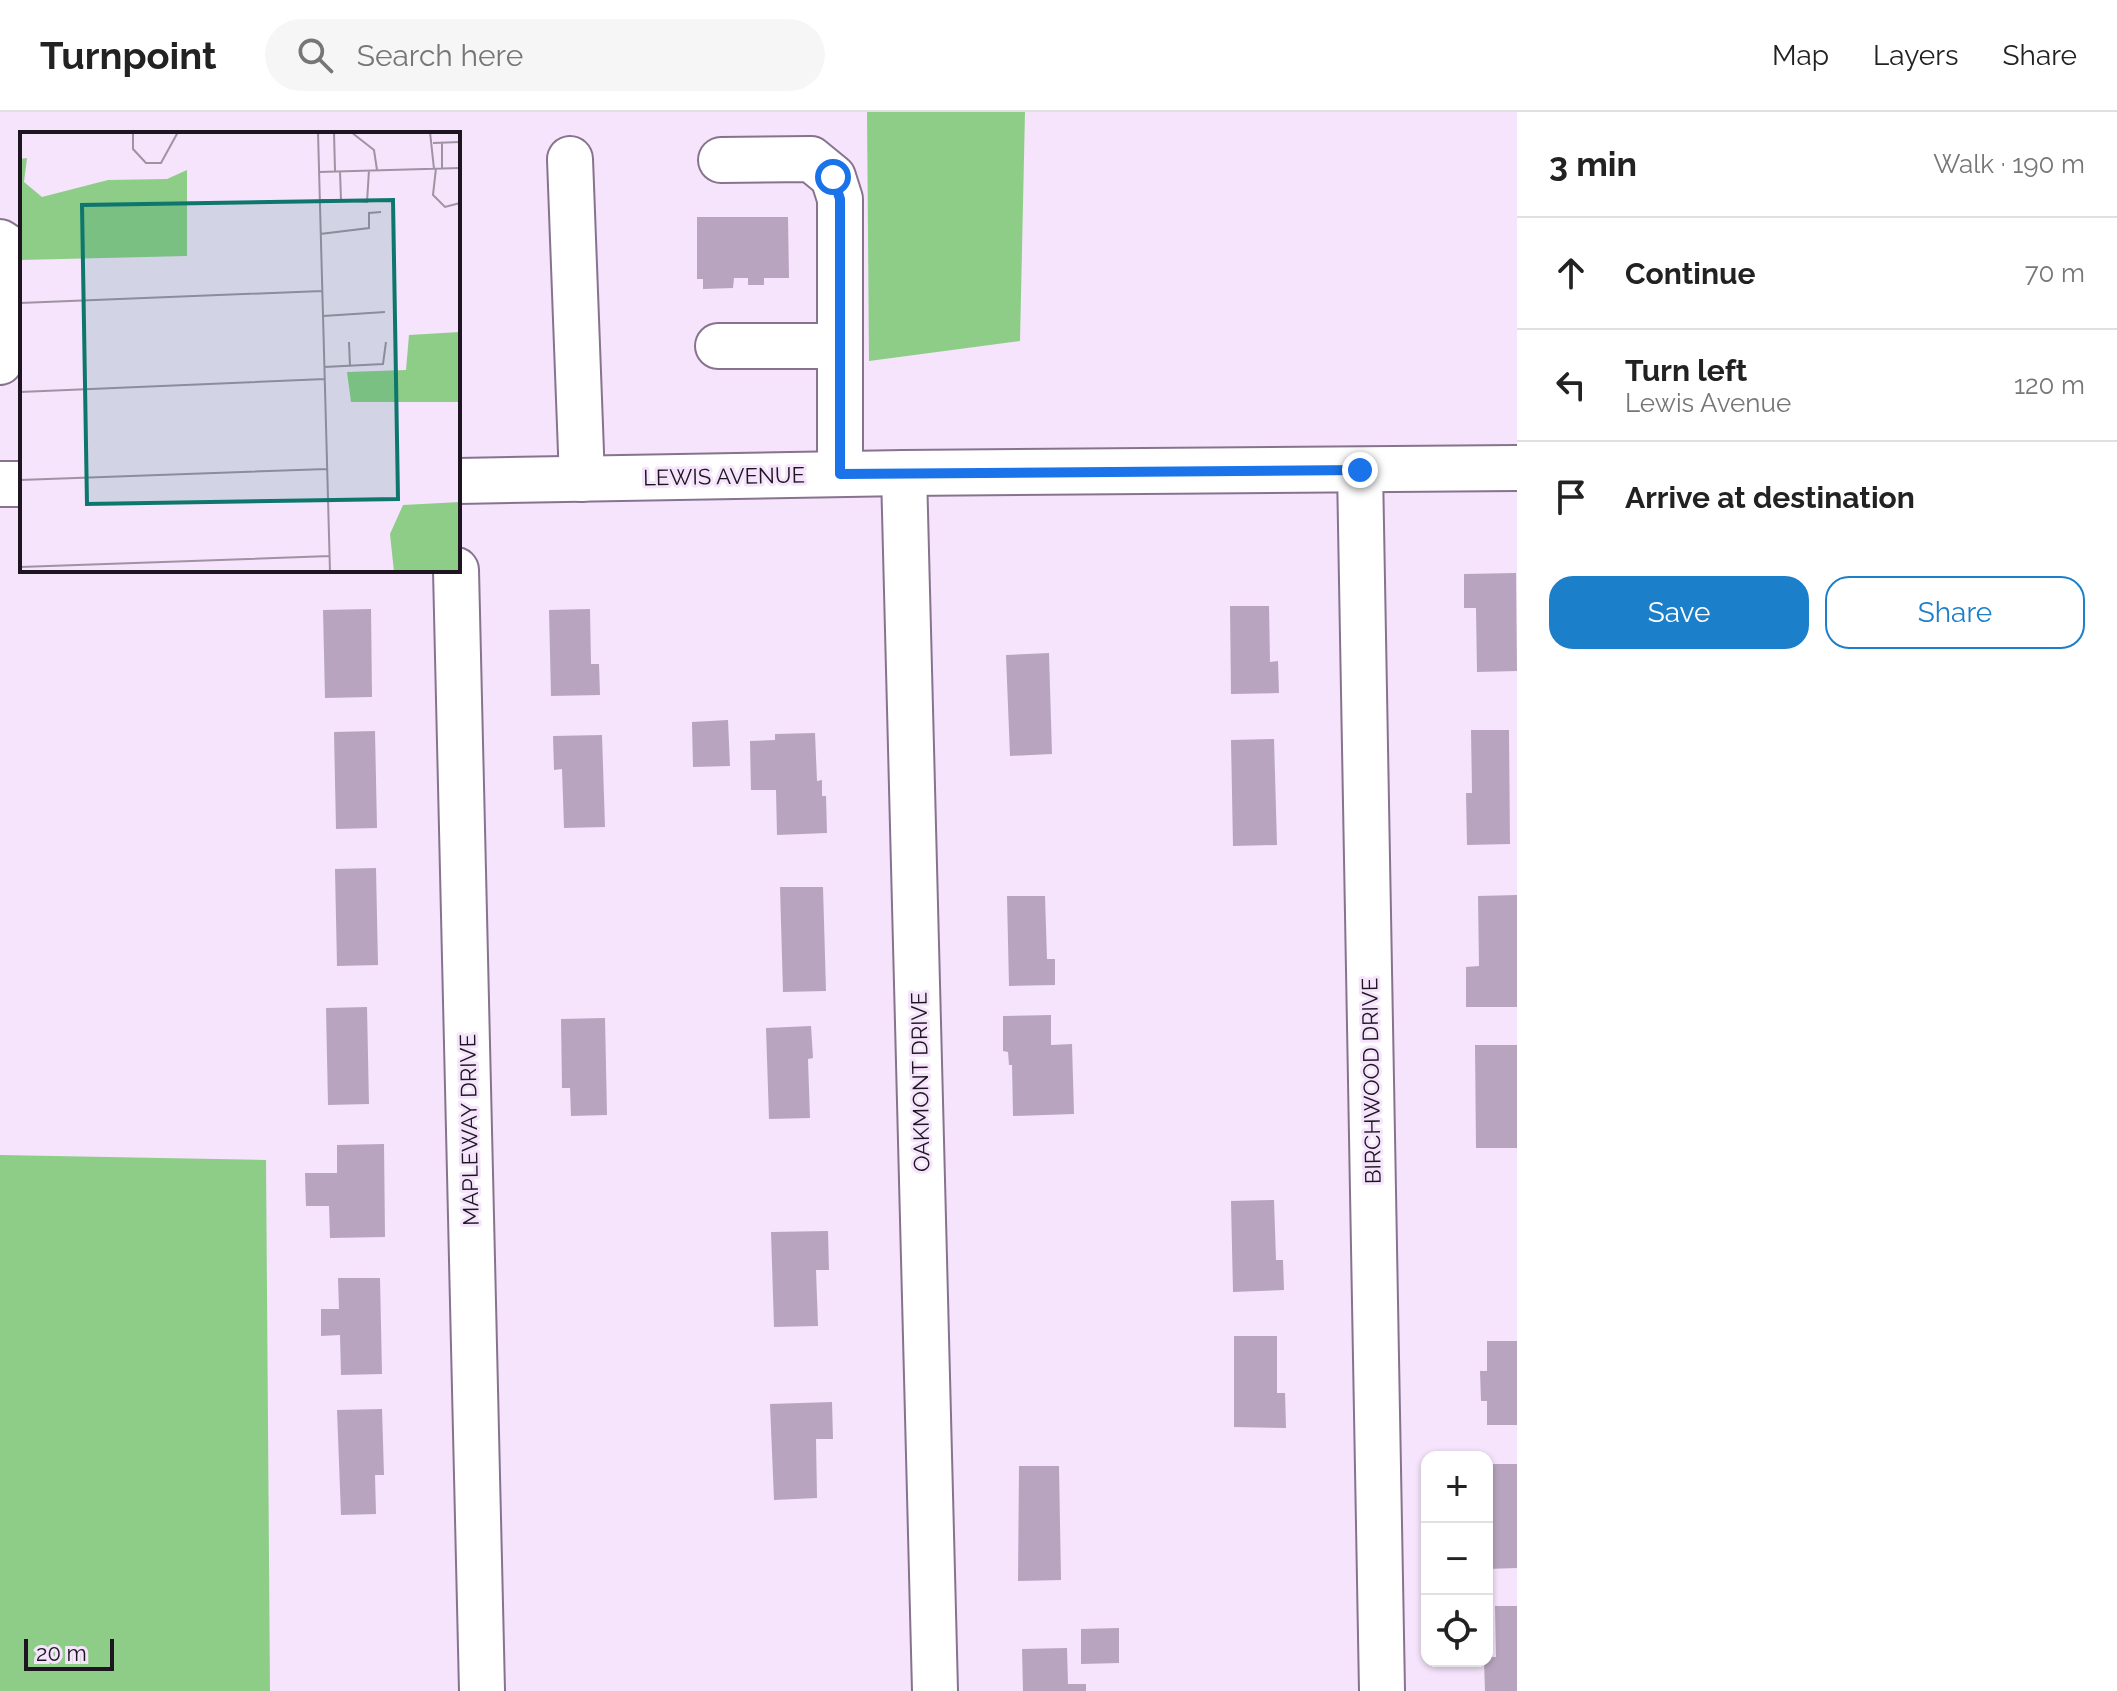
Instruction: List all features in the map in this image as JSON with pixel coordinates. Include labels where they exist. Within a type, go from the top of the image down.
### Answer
[{"type":"street","points":[[570,159],[582,479]]},
{"type":"street","points":[[721,160],[811,159],[833,177],[840,199],[840,474]]},
{"type":"street","points":[[0,242],[6,246],[12,298],[0,362]]},
{"type":"street","points":[[718,346],[839,346]]},
{"type":"street","name":"LEWIS AVENUE","points":[[460,481],[904,473],[1517,468]]},
{"type":"street","name":"BIRCHWOOD DRIVE","points":[[1360,470],[1382,1691]]},
{"type":"street","name":"OAKMONT DRIVE","points":[[904,473],[935,1691]]},
{"type":"street","name":"MAPLEWAY DRIVE","points":[[456,572],[482,1691]]},
{"type":"green space","points":[[867,112],[1025,112],[1020,341],[869,361]]},
{"type":"green space","points":[[0,1155],[266,1160],[270,1691],[0,1691]]},
{"type":"building","points":[[697,217],[788,217],[789,278],[764,278],[764,285],[748,285],[748,278],[734,278],[733,288],[703,289],[703,279],[697,279]]},
{"type":"building","points":[[1516,573],[1517,671],[1477,672],[1476,608],[1464,608],[1464,574]]},
{"type":"building","points":[[1230,606],[1269,606],[1270,662],[1278,661],[1279,693],[1231,694]]},
{"type":"building","points":[[371,609],[372,697],[325,698],[323,610]]},
{"type":"building","points":[[590,609],[591,664],[599,664],[600,695],[551,696],[549,610]]},
{"type":"building","points":[[1049,653],[1052,754],[1010,756],[1006,655]]},
{"type":"building","points":[[728,720],[730,766],[693,767],[692,722]]},
{"type":"building","points":[[1471,730],[1509,730],[1510,844],[1467,845],[1466,793],[1472,793]]},
{"type":"building","points":[[375,731],[377,828],[336,829],[334,732]]},
{"type":"building","points":[[815,733],[817,781],[822,780],[822,796],[826,796],[827,833],[777,835],[776,790],[751,790],[750,741],[775,740],[775,734]]},
{"type":"building","points":[[602,735],[605,827],[564,828],[562,769],[554,770],[553,736]]},
{"type":"building","points":[[1274,739],[1277,845],[1233,846],[1231,740]]},
{"type":"building","points":[[376,868],[378,965],[337,966],[335,869]]},
{"type":"building","points":[[780,887],[823,887],[826,991],[783,992]]},
{"type":"building","points":[[1517,895],[1517,1007],[1466,1007],[1466,967],[1479,966],[1478,896]]},
{"type":"building","points":[[1007,896],[1045,896],[1047,959],[1055,959],[1055,985],[1009,986]]},
{"type":"building","points":[[367,1007],[369,1104],[328,1105],[326,1008]]},
{"type":"building","points":[[1051,1015],[1051,1045],[1072,1044],[1074,1114],[1013,1116],[1012,1065],[1009,1065],[1008,1052],[1003,1051],[1003,1016]]},
{"type":"building","points":[[605,1018],[607,1115],[571,1116],[570,1088],[562,1088],[561,1019]]},
{"type":"building","points":[[811,1026],[813,1058],[808,1059],[810,1118],[769,1119],[766,1028]]},
{"type":"building","points":[[1475,1045],[1517,1045],[1517,1148],[1476,1148]]},
{"type":"building","points":[[384,1144],[385,1237],[330,1238],[329,1206],[306,1206],[305,1173],[337,1173],[337,1145]]},
{"type":"building","points":[[1274,1200],[1276,1260],[1283,1260],[1284,1290],[1233,1292],[1231,1201]]},
{"type":"building","points":[[828,1231],[829,1270],[816,1270],[818,1326],[774,1327],[771,1232]]},
{"type":"building","points":[[338,1278],[380,1278],[382,1374],[341,1375],[340,1335],[321,1336],[321,1309],[339,1309]]},
{"type":"building","points":[[1234,1336],[1277,1336],[1277,1393],[1285,1393],[1286,1428],[1234,1427]]},
{"type":"building","points":[[1487,1341],[1517,1341],[1517,1425],[1487,1425],[1487,1401],[1481,1401],[1480,1371],[1487,1371]]},
{"type":"building","points":[[832,1402],[833,1439],[816,1439],[817,1498],[774,1500],[770,1404]]},
{"type":"building","points":[[382,1409],[384,1475],[375,1475],[376,1514],[341,1515],[337,1410]]},
{"type":"building","points":[[1493,1464],[1517,1464],[1517,1568],[1493,1569]]},
{"type":"building","points":[[1019,1466],[1059,1466],[1061,1580],[1018,1581]]},
{"type":"building","points":[[1495,1606],[1517,1606],[1517,1691],[1485,1691],[1484,1667],[1493,1667],[1493,1657],[1496,1657]]},
{"type":"building","points":[[1119,1628],[1119,1663],[1081,1664],[1081,1629]]},
{"type":"building","points":[[1067,1648],[1068,1684],[1086,1684],[1086,1691],[1023,1691],[1022,1649]]},
{"type":"route","points":[[833,177],[840,199],[840,474],[1360,470]]}]
